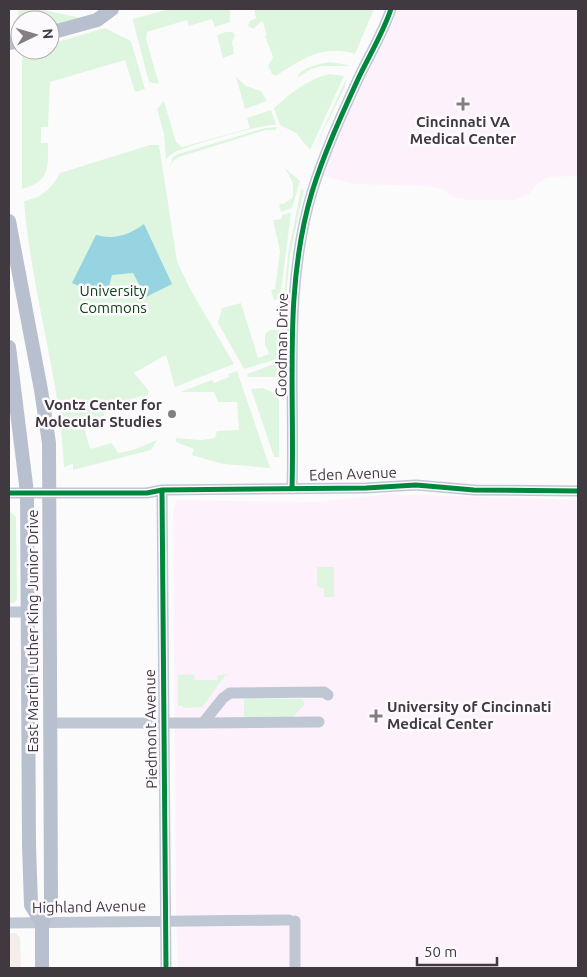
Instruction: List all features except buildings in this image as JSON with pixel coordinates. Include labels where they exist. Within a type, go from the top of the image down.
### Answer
[{"type":"main road","points":[[60,30],[97,20],[112,9]]},
{"type":"main road","name":"East Martin Luther King Junior Drive","points":[[9,221],[47,427],[51,904],[42,923],[42,968]]},
{"type":"main road","name":"East Martin Luther King Junior Drive","points":[[9,347],[27,493],[31,905],[42,923]]},
{"type":"street","name":"Goodman Drive","points":[[292,489],[292,320],[296,274],[306,219],[312,193],[336,131],[359,76],[383,34],[391,9]]},
{"type":"street","name":"Eden Avenue","points":[[9,493],[147,493],[162,490],[292,489],[416,485],[474,490],[578,491]]},
{"type":"street","name":"Piedmont Avenue","points":[[162,490],[166,968]]},
{"type":"street","points":[[9,612],[28,612]]},
{"type":"street","points":[[203,723],[222,698],[230,693],[324,692],[328,695]]},
{"type":"street","points":[[49,722],[319,722]]},
{"type":"street","name":"Highland Avenue","points":[[9,923],[292,921],[296,968]]},
{"type":"shaded area","name":"Cincinnati VA Medical Center","points":[[391,9],[578,9],[578,176],[548,177],[537,184],[529,194],[515,200],[468,200],[456,198],[442,189],[427,186],[352,184],[318,174]]},
{"type":"shaded area","name":"University of Cincinnati Medical Center","points":[[388,494],[578,500],[578,968],[178,968],[173,512],[176,500],[317,502]]},
{"type":"shaded area","points":[[9,933],[16,933],[20,938],[21,968],[9,968]]},
{"type":"green space","points":[[18,9],[43,10],[18,10]]},
{"type":"green space","points":[[169,9],[230,9],[230,22],[215,27],[212,19],[189,26],[187,20],[147,32],[146,39],[159,84],[149,82],[133,19]]},
{"type":"green space","points":[[254,9],[374,9],[355,54],[343,51],[323,52],[304,59],[276,76],[272,74],[268,66],[273,57],[265,36],[267,34],[264,24],[262,21],[253,29],[248,26],[250,21],[256,18]]},
{"type":"green space","points":[[60,14],[77,17],[78,20],[60,26]]},
{"type":"green space","points":[[105,28],[131,41],[145,89],[135,92],[125,60],[50,82],[48,127],[41,127],[41,143],[48,143],[46,173],[38,182],[22,189],[22,60],[60,60],[60,41]]},
{"type":"green space","points":[[232,32],[235,35],[232,42],[234,54],[223,58],[217,35]]},
{"type":"green space","points":[[330,62],[348,66],[322,66],[311,69],[297,78],[306,69]]},
{"type":"green space","points":[[330,74],[344,76],[310,150],[296,133],[280,125],[274,108],[307,83]]},
{"type":"green space","points":[[236,77],[246,86],[261,91],[267,101],[245,109]]},
{"type":"green space","points":[[346,79],[345,87],[312,154]]},
{"type":"green space","points":[[164,101],[176,142],[182,147],[250,128],[247,118],[271,110],[276,125],[242,131],[195,145],[175,152],[166,160],[164,134],[157,109]]},
{"type":"green space","points":[[277,127],[276,130],[266,130],[179,157],[173,161],[169,169],[173,157],[178,154],[265,128]]},
{"type":"green space","name":"University Commons","points":[[150,145],[159,145],[177,261],[190,289],[234,364],[175,387],[166,355],[134,373],[149,391],[148,395],[105,405],[106,411],[104,416],[82,420],[90,449],[112,443],[118,453],[133,450],[157,440],[151,450],[73,470],[73,464],[64,467],[57,400],[33,268],[24,201],[46,192],[60,173]]},
{"type":"green space","points":[[285,168],[300,181],[292,208],[281,212],[279,205],[293,197],[293,183]]},
{"type":"green space","points":[[301,189],[304,190],[290,255],[286,297],[284,297],[288,254]]},
{"type":"green space","points":[[291,213],[280,299],[274,300],[271,290],[275,289],[280,251],[273,220],[282,219],[282,215]]},
{"type":"green space","points":[[241,303],[258,358],[269,354],[265,344],[265,334],[270,330],[279,330],[279,356],[274,360],[244,369],[218,323],[222,308]]},
{"type":"green space","points":[[279,362],[279,377],[248,377],[247,374]]},
{"type":"green space","points":[[237,371],[270,468],[223,464],[192,455],[194,449],[176,442],[176,438],[201,440],[215,438],[217,431],[239,430],[237,402],[218,402],[214,392],[180,392],[212,380],[214,383],[229,377],[228,374]]},
{"type":"green space","points":[[263,388],[279,395],[279,457],[274,457],[251,389]]},
{"type":"green space","points":[[9,510],[16,517],[17,599],[14,603],[9,603]]},
{"type":"green space","points":[[317,567],[334,567],[334,597],[324,597],[324,588],[317,587]]},
{"type":"green space","points":[[194,674],[195,680],[217,680],[218,675],[231,674],[225,676],[202,707],[183,708],[183,706],[178,706],[178,675]]},
{"type":"green space","points":[[244,698],[302,699],[305,704],[292,718],[244,719]]},
{"type":"water","points":[[144,224],[172,284],[146,297],[133,273],[112,275],[106,298],[72,283],[96,235],[122,236]]},
{"type":"cycle path","points":[[292,489],[292,340],[297,265],[303,229],[312,192],[328,148],[391,9]]},
{"type":"cycle path","points":[[9,493],[147,493],[162,490],[366,488],[416,485],[474,490],[578,491]]},
{"type":"cycle path","points":[[162,490],[166,968]]},
{"type":"place","name":"Cincinnati VA Medical Center","points":[[463,104]]},
{"type":"place","name":"Vontz Center for Molecular Studies","points":[[172,414]]},
{"type":"place","name":"University of Cincinnati Medical Center","points":[[376,716]]}]
